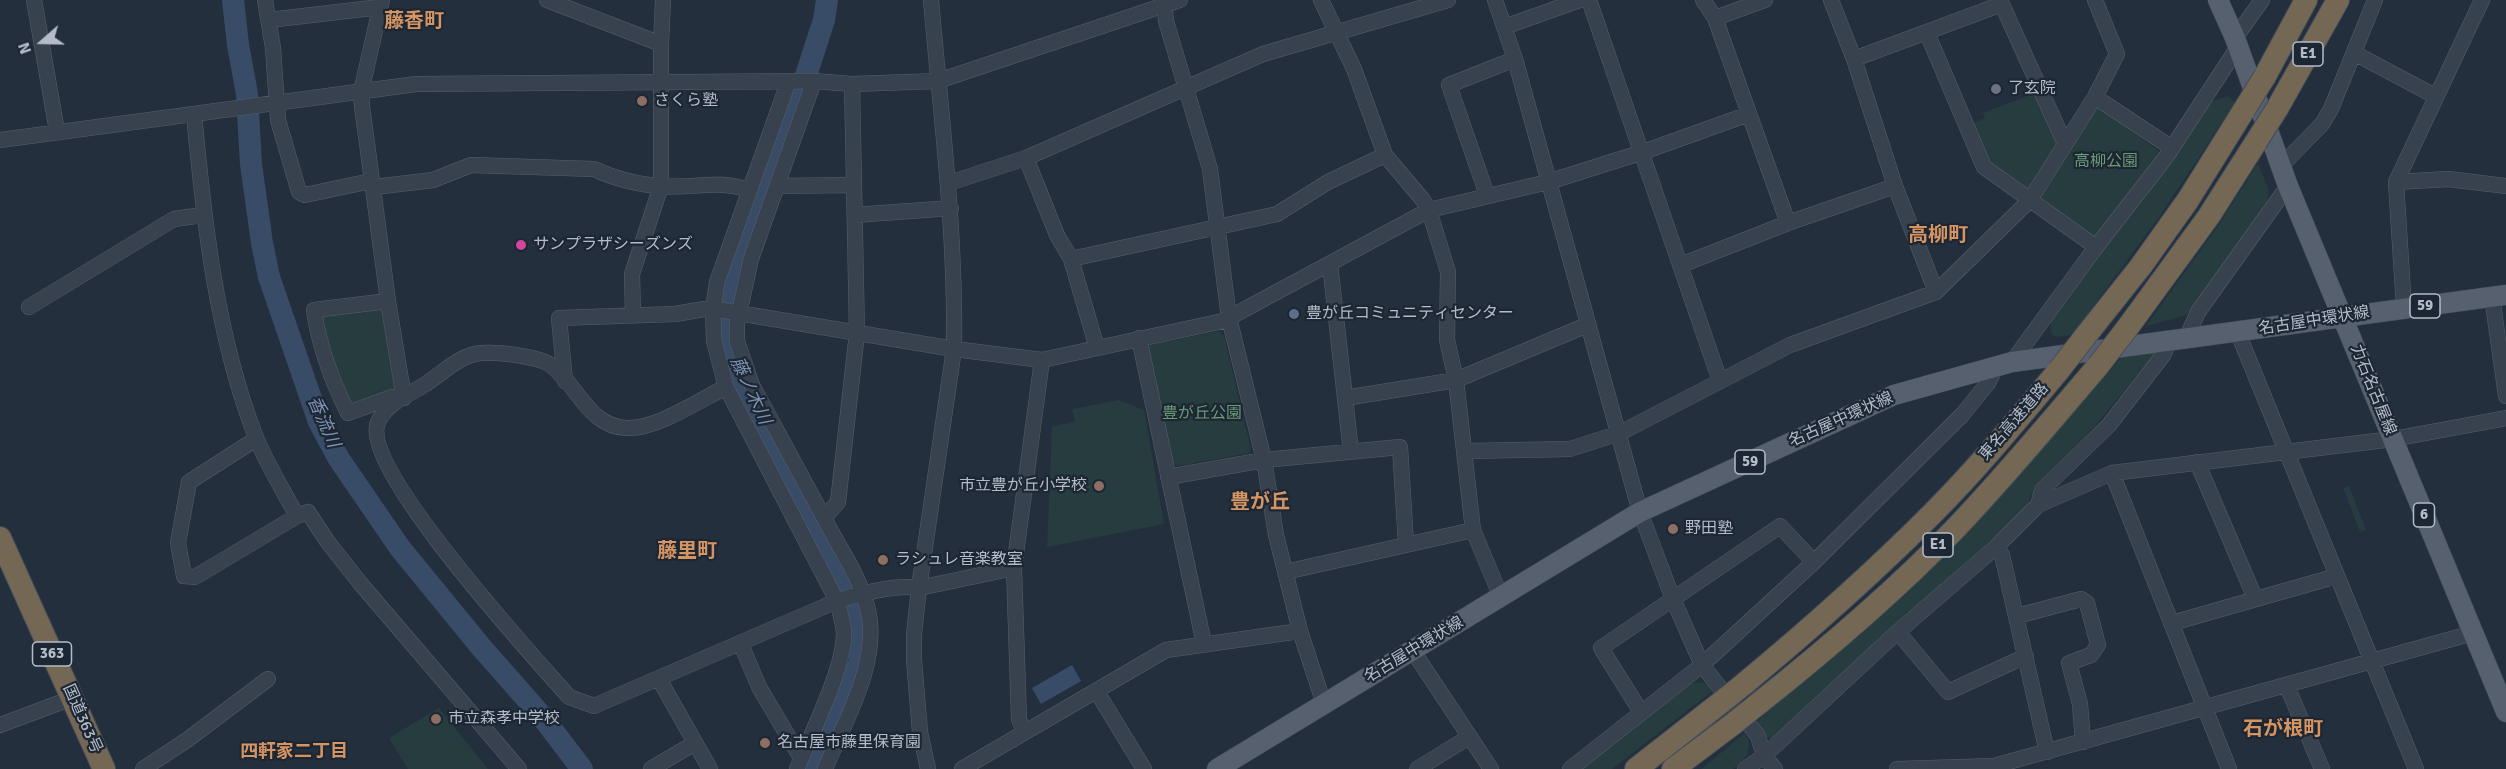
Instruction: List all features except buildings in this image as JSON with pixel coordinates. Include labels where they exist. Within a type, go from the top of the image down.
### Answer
[{"type":"highway","name":"東名高速道路","points":[[1635,769],[1796,642],[1932,514],[2001,440],[2141,266],[2188,200],[2265,76],[2306,0]]},
{"type":"highway","name":"東名高速道路","points":[[1673,769],[1758,704],[1884,596],[1952,531],[2020,458],[2098,366],[2209,216],[2278,107],[2338,0]]},
{"type":"highway","name":"国道363号","points":[[0,538],[104,769]]},
{"type":"highway","name":"国道363号","points":[[0,573],[86,769]]},
{"type":"main road","name":"力石名古屋線","points":[[2218,0],[2288,186],[2344,316],[2506,712]]},
{"type":"main road","name":"名古屋中環状線","points":[[1222,768],[1640,512],[1894,395],[2005,364],[2499,296]]},
{"type":"street","points":[[34,0],[57,131]]},
{"type":"street","points":[[265,0],[269,20],[278,120],[299,192],[305,195],[373,184],[433,180],[471,165],[594,169],[608,175],[661,186],[729,183],[749,190]]},
{"type":"street","points":[[547,0],[661,44]]},
{"type":"street","points":[[587,0],[588,17]]},
{"type":"street","points":[[633,315],[632,274],[661,186],[663,0]]},
{"type":"street","points":[[928,769],[920,732],[914,660],[919,588],[954,349],[951,208],[931,0]]},
{"type":"street","points":[[0,140],[416,84],[814,81],[852,84],[938,81],[1165,3],[1180,0]]},
{"type":"street","points":[[1321,0],[1354,69],[1384,156],[1429,210],[1448,272],[1447,340],[1456,380],[1473,530],[1501,597]]},
{"type":"street","points":[[949,183],[1026,158],[1263,54],[1448,0]]},
{"type":"street","points":[[1495,0],[1515,59],[1640,512],[1673,599],[1702,664],[1758,736],[1764,756],[1775,769]]},
{"type":"street","points":[[1504,27],[1580,0]]},
{"type":"street","points":[[1589,0],[1720,381]]},
{"type":"street","points":[[1703,0],[1715,18],[1788,223]]},
{"type":"street","points":[[1715,18],[1765,0]]},
{"type":"street","points":[[1831,0],[1854,59],[1895,186],[1936,292]]},
{"type":"street","points":[[1465,451],[1570,449],[1620,433],[1790,345],[1936,292],[2030,200],[2095,97],[2117,54],[2095,0]]},
{"type":"street","points":[[1570,769],[1702,664],[1814,562],[1962,415],[2005,364],[2172,148],[2262,0]]},
{"type":"street","points":[[2281,166],[2322,124],[2331,109],[2375,0]]},
{"type":"street","points":[[2404,308],[2396,182],[2482,0]]},
{"type":"street","points":[[1854,59],[1927,33],[2001,2],[2065,144]]},
{"type":"street","points":[[269,20],[381,3],[362,92],[388,301],[404,398]]},
{"type":"street","points":[[1165,3],[1166,21],[1184,88],[1210,169],[1229,318],[1264,460],[1276,535],[1300,631],[1324,704]]},
{"type":"street","points":[[1927,33],[1984,167],[2096,247]]},
{"type":"street","points":[[2354,52],[2435,96]]},
{"type":"street","points":[[1487,195],[1449,85],[1515,59]]},
{"type":"street","points":[[799,764],[840,661],[844,632],[839,600],[726,387],[714,341],[751,259],[814,81]]},
{"type":"street","points":[[788,82],[717,282],[752,385],[824,518],[861,595],[871,626],[869,653],[863,678],[825,769]]},
{"type":"street","points":[[824,518],[838,502],[857,333],[852,84]]},
{"type":"street","points":[[2095,97],[2172,148]]},
{"type":"street","points":[[194,114],[203,214],[213,275],[243,402],[256,439],[302,514],[519,769]]},
{"type":"street","points":[[565,381],[559,318],[726,311],[954,349],[1042,360],[1097,348],[1229,318],[1429,210],[1548,182],[1643,152],[1749,114]]},
{"type":"street","points":[[1071,259],[1277,214],[1328,182],[1384,156]]},
{"type":"street","points":[[1026,158],[1057,235],[1071,259],[1097,348]]},
{"type":"street","points":[[2396,182],[2448,179],[2506,186]]},
{"type":"street","points":[[778,186],[854,184]]},
{"type":"street","points":[[1681,265],[1788,223],[1895,186]]},
{"type":"street","points":[[2038,505],[2042,490],[2109,425],[2164,354],[2178,340],[2288,186]]},
{"type":"street","points":[[855,215],[951,208]]},
{"type":"street","points":[[29,308],[174,219],[203,214]]},
{"type":"street","points":[[1330,264],[1351,452]]},
{"type":"street","points":[[2499,296],[2506,396]]},
{"type":"street","points":[[388,301],[314,310],[316,326],[335,387],[348,414],[392,397],[404,398]]},
{"type":"street","points":[[1345,398],[1456,380],[1587,325]]},
{"type":"street","points":[[2238,333],[2416,769]]},
{"type":"street","points":[[1139,338],[1204,644]]},
{"type":"street","points":[[726,387],[640,428],[625,428],[609,424],[594,415],[549,364],[534,358],[482,353],[462,358],[390,407],[378,423],[378,441],[391,470],[423,524],[437,542],[568,697],[594,706],[839,600],[911,587],[919,588],[1014,568]]},
{"type":"street","points":[[1024,732],[1019,719],[1014,568],[1042,360]]},
{"type":"street","points":[[1745,769],[1764,756],[1898,632],[1996,548],[2038,505],[2112,473],[2393,439],[2506,418]]},
{"type":"street","points":[[256,439],[189,482],[178,543],[183,576],[195,577],[302,514]]},
{"type":"street","points":[[1168,477],[1264,460],[1400,447],[1406,544]]},
{"type":"street","points":[[2197,462],[2255,598]]},
{"type":"street","points":[[2112,473],[2229,769]]},
{"type":"street","points":[[1641,712],[1601,648],[1780,526],[1814,562]]},
{"type":"street","points":[[1285,572],[1473,530]]},
{"type":"street","points":[[1996,548],[2002,555],[2047,752]]},
{"type":"street","points":[[2172,623],[2337,576]]},
{"type":"street","points":[[2017,616],[2081,599],[2087,603],[2098,645],[2091,655],[2069,663],[2080,704],[2083,742]]},
{"type":"street","points":[[962,769],[1166,650],[1300,631]]},
{"type":"street","points":[[1898,632],[1948,692],[2025,656]]},
{"type":"street","points":[[1897,769],[1994,766],[2473,633]]},
{"type":"street","points":[[741,644],[759,687],[799,764]]},
{"type":"street","points":[[1413,651],[1491,769]]},
{"type":"street","points":[[143,769],[187,740],[268,679]]},
{"type":"street","points":[[659,679],[710,769]]},
{"type":"street","points":[[2287,686],[2322,769]]},
{"type":"street","points":[[1097,692],[1144,769]]},
{"type":"street","points":[[0,725],[59,703]]},
{"type":"street","points":[[1417,769],[1469,736]]},
{"type":"street","points":[[651,769],[695,744]]},
{"type":"green space","points":[[2035,93],[2058,144],[2032,189],[2025,191],[1987,164],[1971,124],[1985,118],[1983,113]]},
{"type":"green space","points":[[2228,96],[2235,103],[2157,220],[2072,335],[2055,337],[2051,332],[2051,317],[2210,102]]},
{"type":"green space","name":"高柳公園","points":[[2099,107],[2159,151],[2161,156],[2098,237],[2092,238],[2040,201],[2040,196],[2094,109]]},
{"type":"green space","points":[[2258,163],[2269,191],[2267,202],[2187,315],[2146,326],[2220,223]]},
{"type":"green space","points":[[381,307],[386,311],[397,388],[393,394],[349,407],[319,325],[323,314]]},
{"type":"green space","name":"豊が丘公園","points":[[1219,331],[1224,336],[1251,449],[1249,453],[1178,466],[1173,463],[1147,351],[1150,345]]},
{"type":"green space","points":[[2156,352],[2096,425],[2036,484],[2025,509],[1773,739],[1761,735],[1754,724],[1893,599],[1979,515],[2123,356]]},
{"type":"green space","points":[[1119,400],[1144,410],[1164,524],[1047,547],[1052,427],[1075,421],[1072,409]]},
{"type":"green space","points":[[2349,486],[2366,530],[2360,532],[2343,488]]},
{"type":"green space","points":[[1702,682],[1714,690],[1612,769],[1580,769],[1684,687]]},
{"type":"green space","name":"市立森孝中学校","points":[[439,708],[488,769],[408,769],[389,738]]},
{"type":"green space","points":[[1745,733],[1749,749],[1745,758],[1733,769],[1701,769]]},
{"type":"water","points":[[1072,665],[1081,681],[1041,704],[1032,688]]},
{"type":"waterway","name":"香流川","points":[[233,0],[247,94],[251,164],[262,243],[269,277],[319,422],[339,459],[400,548],[481,647],[540,714],[582,769]]},
{"type":"waterway","name":"藤ノ木川","points":[[815,769],[860,661],[859,630],[850,594],[828,544],[741,379],[730,346],[727,311],[736,269],[799,97],[824,20],[827,0]]},
{"type":"place","name":"了玄院","points":[[1996,89]]},
{"type":"place","name":"さくら塾","points":[[642,101]]},
{"type":"place","name":"サンプラザシーズンズ","points":[[521,245]]},
{"type":"place","name":"豊が丘コミュニティセンター","points":[[1294,314]]},
{"type":"place","name":"市立豊が丘小学校","points":[[1099,486]]},
{"type":"place","name":"野田塾","points":[[1673,529]]},
{"type":"place","name":"ラシュレ音楽教室","points":[[883,560]]},
{"type":"place","name":"市立森孝中学校","points":[[436,719]]},
{"type":"place","name":"名古屋市藤里保育園","points":[[765,743]]},
{"type":"district","name":"藤香町","points":[[414,22]]},
{"type":"district","name":"高柳町","points":[[1938,236]]},
{"type":"district","name":"豊が丘","points":[[1260,503]]},
{"type":"district","name":"藤里町","points":[[687,552]]},
{"type":"district","name":"石が根町","points":[[2283,730]]},
{"type":"district","name":"四軒家二丁目","points":[[294,752]]}]
